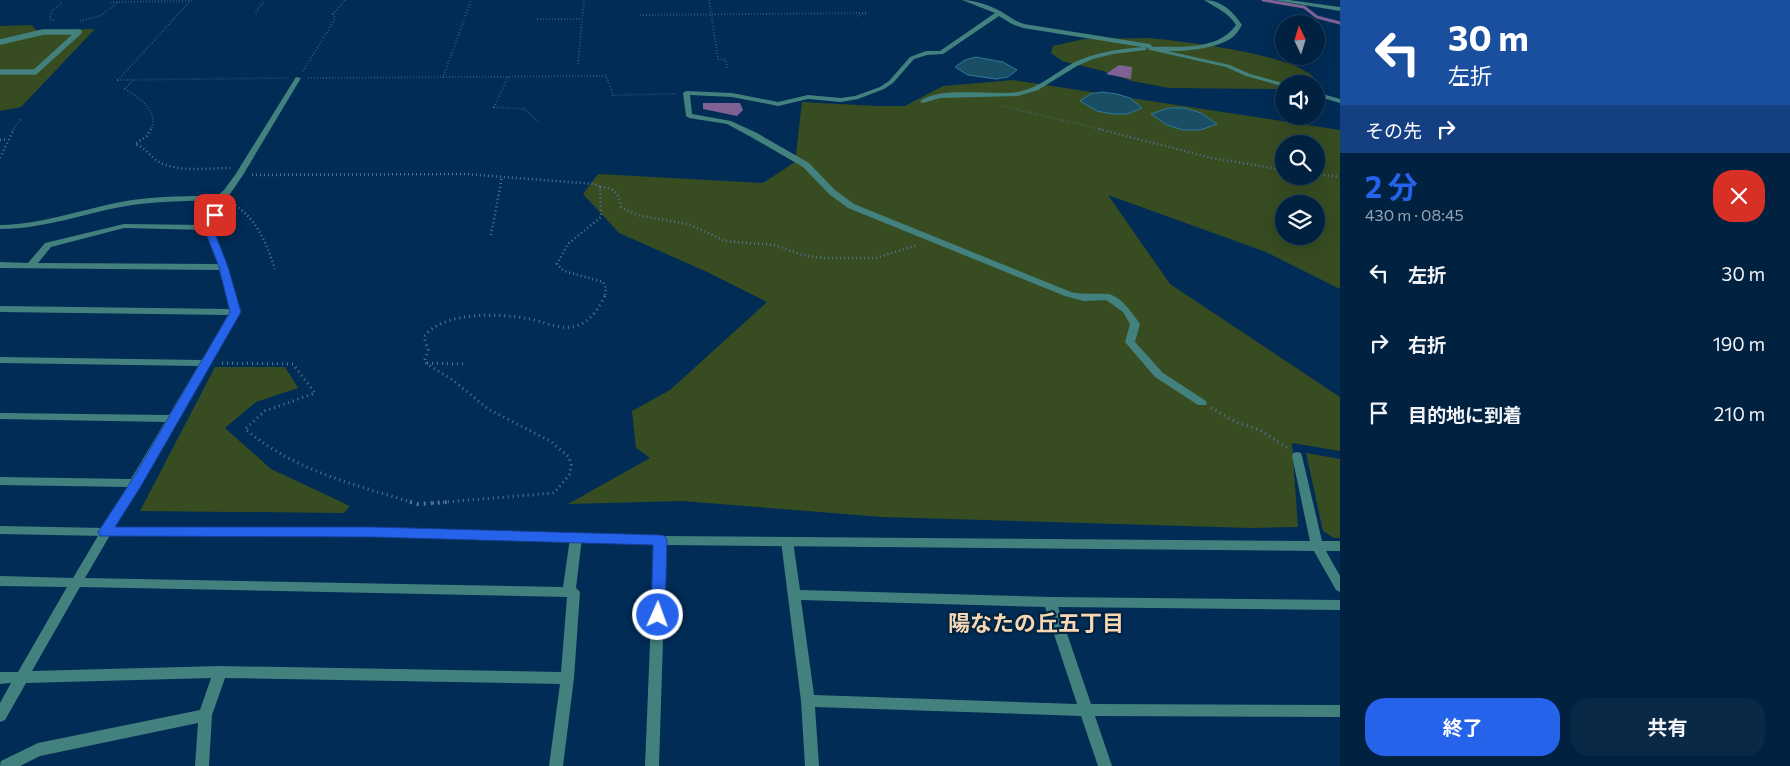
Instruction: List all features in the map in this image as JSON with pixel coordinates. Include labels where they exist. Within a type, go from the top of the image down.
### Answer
[{"type":"street","points":[[965,0],[999,13],[1014,23],[1023,26],[1150,46],[1152,49],[1228,66],[1248,76],[1275,83]]},
{"type":"street","points":[[923,101],[940,96],[1029,92],[1094,56],[1112,52],[1202,46],[1230,38],[1239,25],[1234,16],[1224,8],[1207,0]]},
{"type":"street","points":[[1277,0],[1340,10]]},
{"type":"street","points":[[999,13],[940,53],[926,53],[912,58],[891,82],[882,88],[856,98],[841,100],[808,97],[778,104],[732,95],[686,93],[689,116],[729,122],[806,165],[832,192],[851,206],[1068,294],[1084,298],[1108,297],[1126,310],[1134,324],[1130,342],[1159,375],[1202,403]]},
{"type":"street","points":[[0,716],[105,532],[174,419],[235,312],[224,267],[208,228],[220,200],[241,172],[298,78]]},
{"type":"street","points":[[1325,97],[1340,101]]},
{"type":"street","points":[[0,227],[32,226],[51,223],[121,205],[147,201],[220,200]]},
{"type":"street","points":[[31,265],[48,245],[124,226],[208,228]]},
{"type":"street","points":[[0,265],[224,267]]},
{"type":"street","points":[[0,309],[235,312]]},
{"type":"street","points":[[0,360],[206,363]]},
{"type":"street","points":[[0,416],[174,419]]},
{"type":"street","points":[[1297,456],[1317,546],[1340,587]]},
{"type":"street","points":[[0,481],[136,483]]},
{"type":"street","points":[[0,530],[373,532],[660,540],[1340,546]]},
{"type":"street","points":[[569,592],[576,538]]},
{"type":"street","points":[[652,766],[660,540]]},
{"type":"street","points":[[787,541],[808,701],[812,766]]},
{"type":"street","points":[[0,582],[574,592],[567,678],[556,766]]},
{"type":"street","points":[[794,595],[1050,602],[1340,606]]},
{"type":"street","points":[[1050,602],[1105,766]]},
{"type":"street","points":[[0,678],[21,679],[220,672],[567,678]]},
{"type":"street","points":[[202,766],[205,715],[220,672]]},
{"type":"street","points":[[808,701],[1086,710],[1340,712]]},
{"type":"street","points":[[6,766],[38,750],[205,715]]},
{"type":"lane","points":[[0,42],[43,32],[79,32],[35,72],[0,72]]},
{"type":"path","points":[[110,2],[191,0]]},
{"type":"path","points":[[191,0],[118,80],[606,76],[612,95],[686,93]]},
{"type":"path","points":[[256,12],[266,0]]},
{"type":"path","points":[[298,78],[335,19],[333,14],[345,0]]},
{"type":"path","points":[[443,78],[471,0]]},
{"type":"path","points":[[578,64],[584,0]]},
{"type":"path","points":[[709,0],[718,59],[726,60],[728,68]]},
{"type":"path","points":[[80,21],[96,18],[118,2]]},
{"type":"path","points":[[57,20],[50,18],[51,12],[62,3]]},
{"type":"path","points":[[640,15],[867,13],[857,16]]},
{"type":"path","points":[[537,18],[582,20]]},
{"type":"path","points":[[508,77],[494,107],[524,109],[540,122]]},
{"type":"path","points":[[133,80],[125,88],[148,106],[152,121],[150,133],[135,144],[149,149],[163,164],[241,172],[448,174],[586,183],[615,190],[620,198],[621,207],[631,213],[691,225],[725,241],[774,244],[803,255],[822,258],[876,258],[935,240]]},
{"type":"path","points":[[984,95],[991,102],[1006,107],[1179,148],[1212,158],[1275,168]]},
{"type":"path","points":[[0,158],[8,139],[21,118]]},
{"type":"path","points":[[0,140],[8,139]]},
{"type":"path","points":[[1325,175],[1340,176]]},
{"type":"path","points":[[491,235],[502,177]]},
{"type":"path","points":[[222,363],[293,364],[315,394],[265,411],[245,429],[265,446],[312,471],[418,504],[554,493],[570,474],[571,465],[569,457],[550,441],[534,431],[488,409],[460,385],[424,362],[428,350],[424,337],[426,331],[438,323],[448,320],[512,316],[570,328],[580,325],[589,319],[606,295],[606,286],[596,279],[564,271],[557,264],[564,250],[575,237],[601,217],[600,186]]},
{"type":"path","points":[[220,200],[232,203],[254,220],[266,242],[275,269]]},
{"type":"path","points":[[427,364],[431,362],[463,364]]},
{"type":"path","points":[[1202,403],[1238,423],[1260,430],[1297,456]]},
{"type":"green space","points":[[32,25],[36,30],[95,29],[21,107],[0,111],[0,26]]},
{"type":"green space","points":[[1149,38],[1212,46],[1266,57],[1275,60],[1275,65],[1291,65],[1310,75],[1275,75],[1275,89],[1169,88],[1132,81],[1103,71],[1062,61],[1051,53],[1053,46],[1084,39]]},
{"type":"green space","points":[[1013,80],[1275,120],[1275,125],[1307,125],[1340,130],[1340,289],[1266,252],[1108,195],[1170,284],[1340,397],[1340,451],[1292,443],[1298,527],[1252,528],[882,517],[682,501],[568,504],[650,458],[636,448],[632,411],[670,390],[767,302],[707,272],[619,233],[583,194],[598,174],[763,183],[795,162],[802,102],[905,106],[943,86]]},
{"type":"green space","points":[[215,367],[285,367],[298,388],[256,402],[225,428],[271,469],[350,506],[344,513],[140,511]]},
{"type":"green space","points":[[1306,453],[1340,459],[1340,538],[1334,538],[1323,531]]},
{"type":"shaded area","points":[[1119,65],[1132,67],[1131,79],[1106,74]]},
{"type":"shaded area","points":[[703,103],[740,103],[743,110],[737,116],[703,109]]},
{"type":"building","points":[[976,57],[1003,62],[1017,70],[1008,77],[996,79],[968,75],[955,67],[965,60]]},
{"type":"building","points":[[1102,92],[1130,98],[1142,108],[1127,114],[1112,114],[1097,111],[1080,101],[1090,94]]},
{"type":"building","points":[[1168,108],[1185,108],[1201,113],[1217,124],[1200,130],[1183,130],[1167,125],[1151,114]]},
{"type":"waterway","points":[[1263,0],[1304,7],[1317,17],[1340,23]]},
{"type":"district","name":"陽なたの丘五丁目","points":[[1036,622]]},
{"type":"route","points":[[215,215],[208,228],[224,267],[235,312],[174,419],[105,532],[373,532],[660,540],[658,615]]}]
